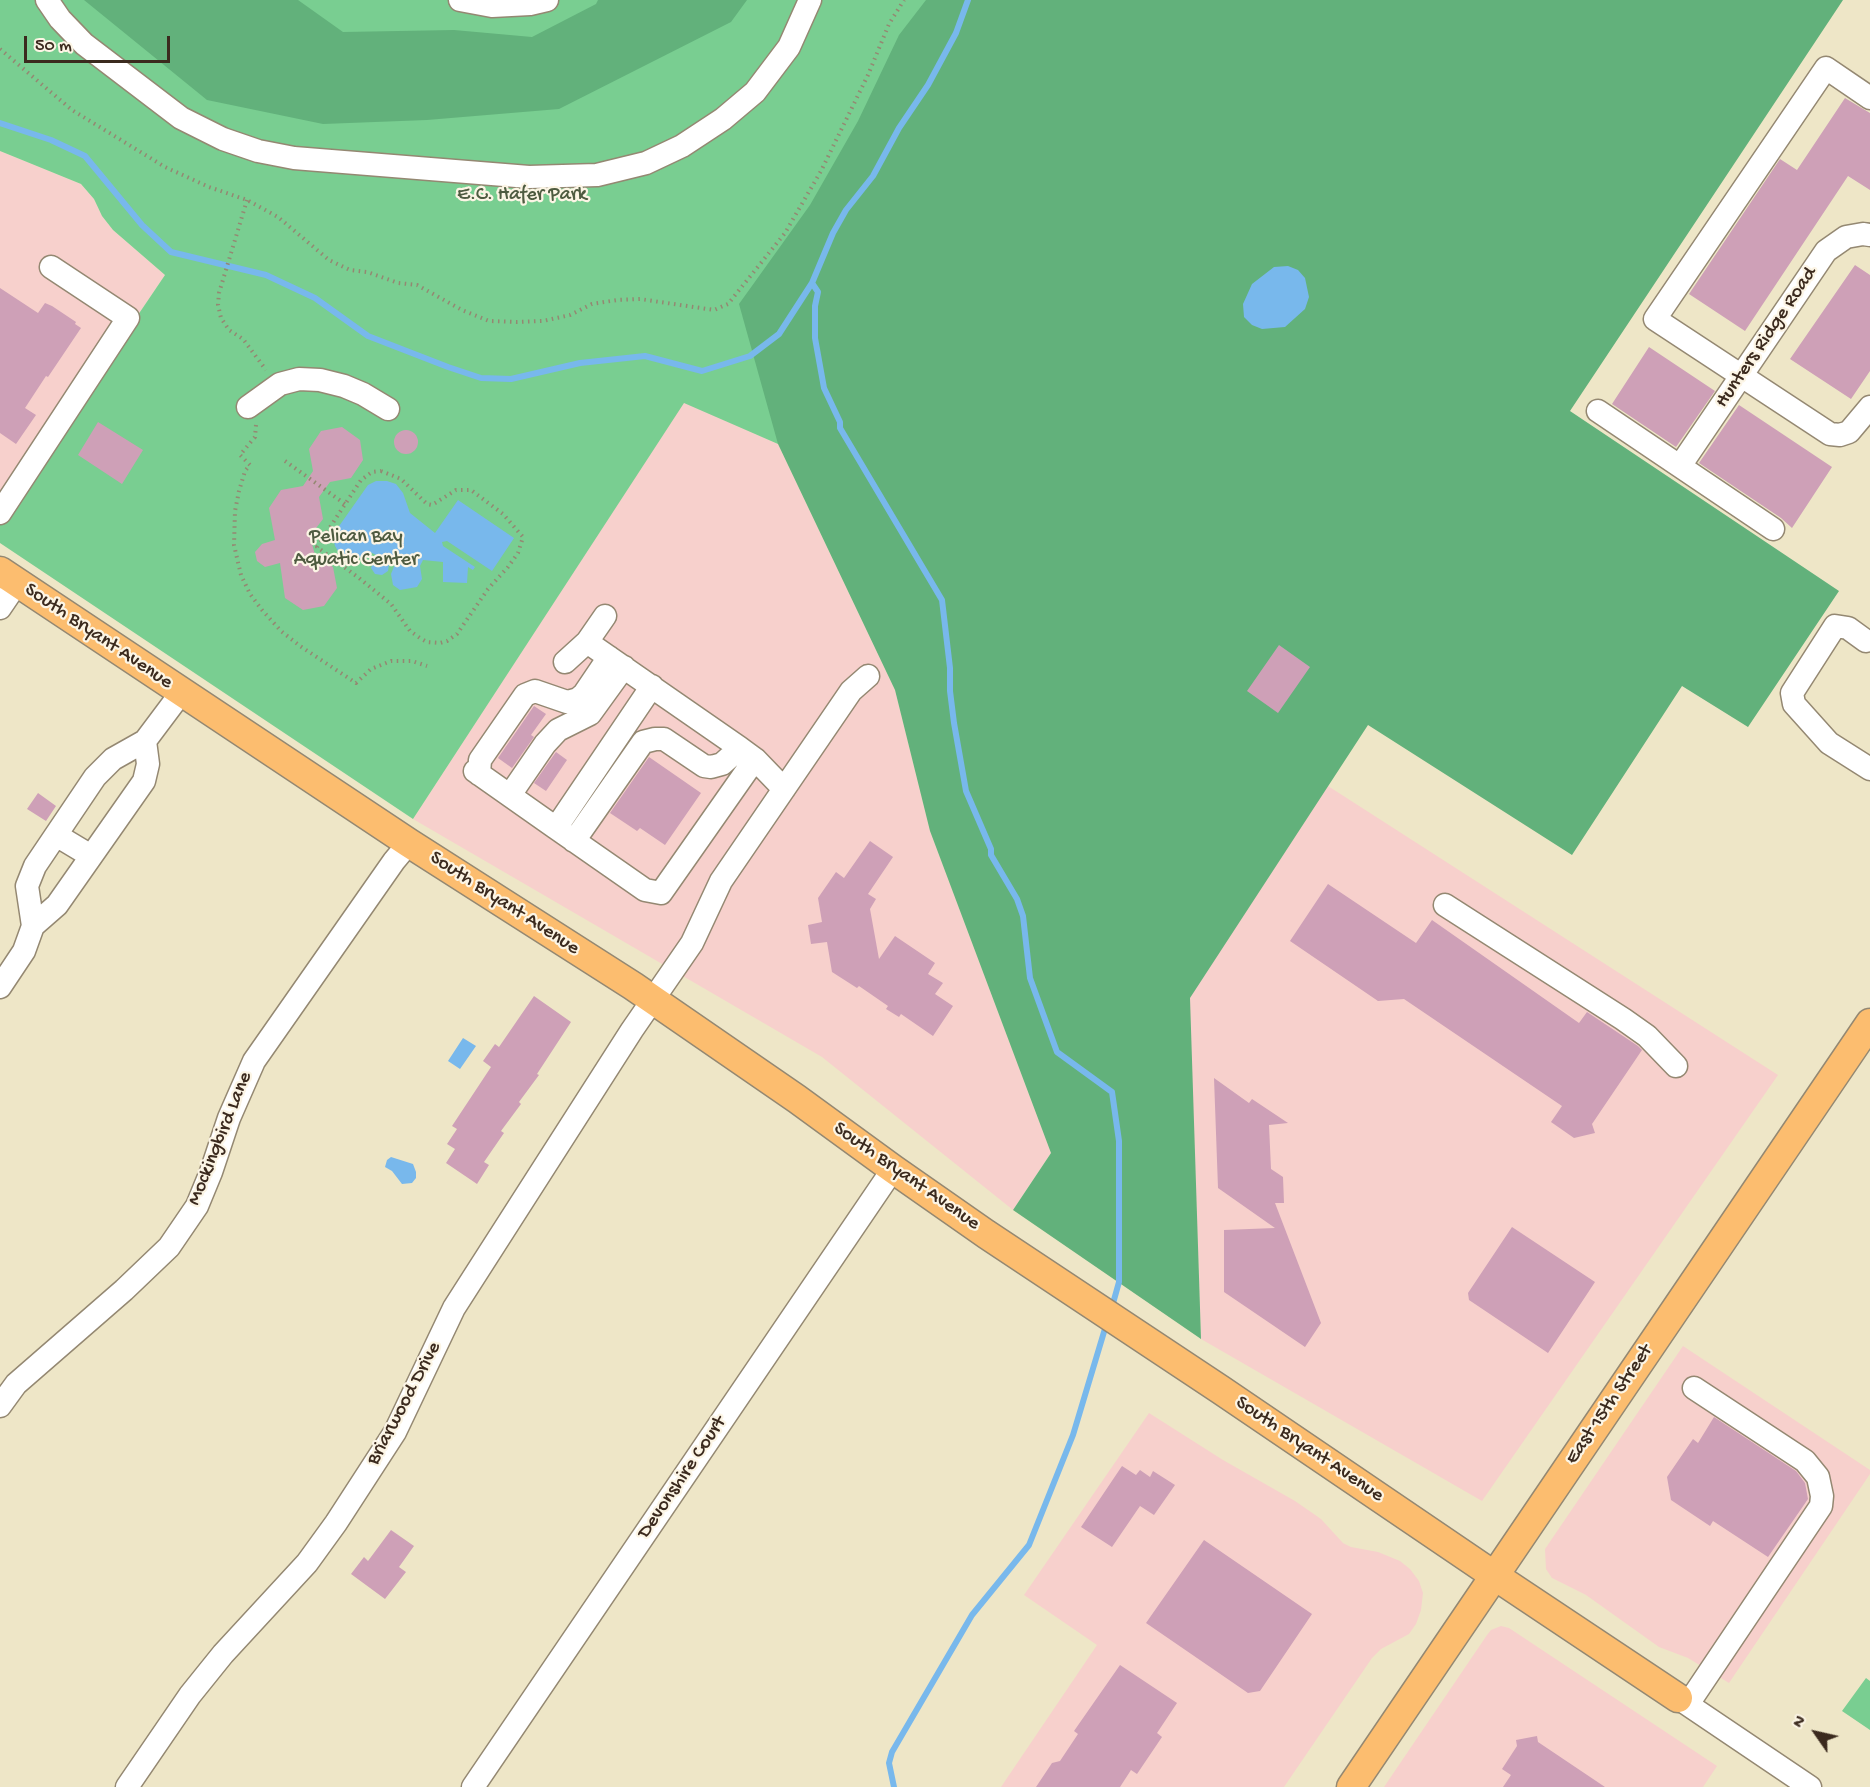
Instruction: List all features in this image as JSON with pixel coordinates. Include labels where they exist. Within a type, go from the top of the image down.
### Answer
[{"type":"main road","name":"South Bryant Avenue","points":[[9,577],[409,843],[653,999],[893,1169],[1494,1576],[1683,1701]]},
{"type":"main road","name":"East 15th Street","points":[[1351,1787],[1870,1023]]},
{"type":"street","points":[[46,0],[60,19],[100,57],[181,118],[223,139],[258,151],[294,158],[529,177],[597,175],[646,163],[682,146],[723,119],[755,92],[789,47],[810,0]]},
{"type":"street","points":[[460,0],[492,6],[530,4],[547,0]]},
{"type":"street","points":[[1870,98],[1826,68],[1655,319],[1821,429],[1840,435],[1849,432],[1870,407]]},
{"type":"street","name":"Hunters Ridge Road","points":[[1680,466],[1826,251],[1846,237],[1870,235]]},
{"type":"street","points":[[0,513],[128,318],[51,267]]},
{"type":"street","points":[[252,414],[279,384],[299,379],[320,380],[344,386],[388,409]]},
{"type":"street","points":[[1598,411],[1773,529]]},
{"type":"street","points":[[0,608],[9,577]]},
{"type":"street","points":[[565,662],[587,642],[605,616]]},
{"type":"street","points":[[1866,641],[1848,628],[1835,626],[1792,693],[1794,704],[1829,743],[1870,769]]},
{"type":"street","points":[[587,642],[747,754],[784,789]]},
{"type":"street","points":[[617,662],[578,699],[567,702],[535,691],[525,695],[480,760],[477,772],[645,890],[661,893],[747,754]]},
{"type":"street","points":[[510,795],[545,744],[558,730],[590,714],[617,662]]},
{"type":"street","name":"Briarwood Drive","points":[[127,1787],[223,1654],[307,1563],[336,1523],[395,1432],[454,1308],[653,999],[692,943],[721,881],[851,690],[868,676]]},
{"type":"street","points":[[565,835],[652,686]]},
{"type":"street","points":[[0,987],[24,951],[33,926],[27,886],[35,866],[95,777],[113,759],[145,741],[182,693]]},
{"type":"street","points":[[565,835],[643,742],[664,739],[704,766],[711,767],[747,754]]},
{"type":"street","points":[[33,926],[57,905],[144,781],[148,764],[145,741]]},
{"type":"street","points":[[56,836],[91,856]]},
{"type":"street","name":"Mockingbird Lane","points":[[0,1406],[16,1384],[124,1290],[169,1247],[197,1206],[229,1118],[254,1061],[409,843]]},
{"type":"street","points":[[1444,905],[1647,1036],[1676,1066]]},
{"type":"street","name":"Devonshire Court","points":[[473,1787],[893,1169]]},
{"type":"street","points":[[1683,1701],[1761,1594],[1821,1506],[1822,1496],[1818,1477],[1805,1461],[1695,1388]]},
{"type":"street","name":"South Bryant Avenue","points":[[1683,1701],[1810,1787]]},
{"type":"path","points":[[0,49],[72,111],[165,167],[209,187],[247,200],[278,217],[329,260],[350,270],[367,272],[398,283],[417,285],[462,310],[489,321],[543,321],[570,315],[592,304],[640,299],[688,308],[714,310],[728,304],[784,233],[834,147],[889,24],[904,0]]},
{"type":"path","points":[[247,200],[219,293],[218,305],[221,318],[229,330],[243,339],[262,362],[274,388]]},
{"type":"path","points":[[252,414],[255,437],[240,455],[250,465],[245,471],[239,491],[234,536],[241,575],[256,602],[281,631],[356,683],[371,669],[391,661],[412,661],[427,666]]},
{"type":"path","points":[[285,461],[345,504]]},
{"type":"path","points":[[372,472],[388,473],[401,479],[422,500],[432,505],[456,490],[471,490],[503,514],[519,530],[523,537],[522,545],[508,567],[488,589],[480,604],[456,634],[447,641],[427,642],[410,632],[398,612],[384,598],[317,547],[345,504],[361,480],[372,472]]},
{"type":"shaded area","points":[[0,151],[81,184],[94,199],[102,216],[113,230],[165,275],[0,519]]},
{"type":"shaded area","points":[[684,402],[778,444],[895,690],[930,831],[1051,1153],[1013,1210],[822,1057],[413,819]]},
{"type":"shaded area","points":[[1328,786],[1778,1075],[1482,1501],[1201,1339],[1189,998]]},
{"type":"shaded area","points":[[1683,1346],[1870,1470],[1870,1474],[1729,1683],[1688,1658],[1659,1647],[1586,1595],[1552,1578],[1546,1569],[1545,1549]]},
{"type":"shaded area","points":[[1149,1413],[1223,1460],[1295,1501],[1321,1519],[1343,1543],[1351,1547],[1378,1552],[1400,1561],[1419,1581],[1423,1593],[1416,1624],[1409,1634],[1381,1649],[1372,1658],[1284,1787],[1001,1787],[1097,1645],[1024,1595]]},
{"type":"shaded area","points":[[1501,1626],[1509,1628],[1717,1766],[1703,1787],[1384,1787],[1487,1635],[1491,1630]]},
{"type":"green space","name":"E.C. Hafer Park","points":[[0,0],[1067,0],[778,444],[684,403],[413,819],[0,543],[0,519],[165,275],[113,230],[102,216],[94,199],[81,184],[0,151]]},
{"type":"green space","points":[[84,0],[298,0],[343,32],[454,30],[532,37],[596,4],[598,0],[747,0],[731,22],[559,109],[427,120],[323,124],[207,100]]},
{"type":"green space","points":[[926,0],[1843,0],[1570,411],[1839,591],[1748,727],[1682,686],[1572,855],[1368,725],[1190,998],[1201,1339],[1013,1210],[1051,1153],[930,831],[895,690],[778,444],[739,304],[810,205],[858,121],[899,35]]},
{"type":"green space","points":[[1866,1678],[1870,1681],[1870,1730],[1842,1711]]},
{"type":"water","points":[[1288,266],[1298,270],[1305,278],[1309,297],[1305,309],[1285,327],[1262,329],[1252,325],[1244,317],[1243,304],[1252,284],[1274,267]]},
{"type":"water","points":[[376,481],[396,484],[403,493],[410,513],[435,533],[458,500],[514,538],[492,571],[447,541],[442,542],[443,546],[475,567],[473,570],[468,567],[467,583],[443,582],[443,562],[423,560],[420,566],[422,579],[417,587],[400,590],[393,585],[391,574],[396,562],[394,557],[390,558],[388,571],[382,575],[375,574],[371,568],[376,555],[370,552],[355,560],[346,558],[339,553],[333,538],[368,485]]},
{"type":"water","points":[[463,1038],[476,1046],[460,1069],[448,1061]]},
{"type":"water","points":[[391,1157],[413,1164],[416,1178],[412,1183],[402,1184],[392,1171],[385,1167],[387,1160]]},
{"type":"building","points":[[1845,98],[1870,113],[1870,190],[1848,176],[1745,331],[1689,294],[1780,159],[1797,170]]},
{"type":"building","points":[[1855,265],[1870,275],[1870,371],[1851,399],[1790,359]]},
{"type":"building","points":[[0,288],[38,313],[45,303],[52,306],[81,328],[25,408],[36,415],[16,444],[0,433]]},
{"type":"building","points":[[1649,347],[1715,391],[1676,447],[1612,404]]},
{"type":"building","points":[[1739,405],[1832,467],[1792,528],[1781,518],[1699,463]]},
{"type":"building","points":[[98,422],[143,450],[122,484],[78,455]]},
{"type":"building","points":[[342,427],[360,440],[363,460],[351,478],[330,482],[319,497],[323,519],[310,536],[315,555],[333,567],[337,588],[324,606],[303,610],[285,598],[280,563],[265,567],[257,561],[255,552],[262,544],[275,540],[269,508],[281,490],[303,486],[313,471],[309,449],[321,431]]},
{"type":"building","points":[[406,430],[414,434],[418,442],[414,450],[406,454],[398,450],[394,442],[398,434]]},
{"type":"building","points":[[1279,645],[1310,667],[1278,713],[1247,691]]},
{"type":"building","points":[[534,706],[546,714],[531,735],[534,737],[512,768],[498,758]]},
{"type":"building","points":[[556,752],[567,760],[546,791],[534,783]]},
{"type":"building","points":[[649,757],[701,793],[665,845],[640,828],[637,831],[610,813]]},
{"type":"building","points":[[38,793],[56,806],[46,821],[27,809]]},
{"type":"building","points":[[870,841],[893,857],[868,894],[876,899],[870,909],[879,959],[895,936],[935,963],[928,974],[943,983],[935,994],[953,1006],[933,1036],[901,1014],[899,1017],[886,1009],[888,1006],[859,986],[857,988],[832,972],[827,942],[811,944],[808,925],[822,922],[818,898],[836,872],[844,878]]},
{"type":"building","points":[[1328,884],[1416,943],[1432,920],[1579,1023],[1587,1012],[1638,1046],[1642,1050],[1592,1124],[1595,1133],[1574,1138],[1551,1122],[1562,1106],[1404,999],[1378,1001],[1290,941]]},
{"type":"building","points":[[534,996],[571,1022],[537,1074],[539,1075],[519,1102],[521,1104],[501,1131],[504,1133],[484,1162],[489,1165],[477,1184],[446,1163],[455,1149],[447,1144],[457,1129],[452,1126],[491,1067],[483,1061],[495,1044],[499,1047]]},
{"type":"building","points":[[1214,1078],[1249,1103],[1252,1099],[1288,1123],[1269,1125],[1271,1169],[1283,1177],[1284,1203],[1275,1203],[1321,1323],[1305,1347],[1224,1292],[1224,1230],[1275,1228],[1218,1188]]},
{"type":"building","points":[[1512,1227],[1595,1282],[1548,1353],[1469,1300],[1468,1293]]},
{"type":"building","points":[[1714,1417],[1796,1471],[1805,1483],[1808,1499],[1768,1557],[1713,1521],[1710,1526],[1671,1500],[1667,1477],[1693,1439],[1698,1443]]},
{"type":"building","points":[[1122,1466],[1136,1475],[1140,1470],[1150,1477],[1153,1471],[1175,1485],[1154,1515],[1140,1506],[1112,1547],[1081,1527]]},
{"type":"building","points":[[391,1530],[414,1546],[399,1567],[406,1572],[385,1599],[351,1574],[364,1557],[368,1561]]},
{"type":"building","points":[[1204,1540],[1312,1614],[1260,1691],[1248,1693],[1146,1623]]},
{"type":"building","points":[[1120,1665],[1177,1703],[1157,1733],[1162,1737],[1137,1774],[1131,1770],[1120,1787],[1036,1787],[1052,1763],[1060,1761],[1078,1734],[1074,1731]]},
{"type":"building","points":[[1537,1736],[1538,1742],[1605,1787],[1503,1787],[1511,1775],[1502,1769],[1517,1746],[1516,1740]]},
{"type":"waterway","points":[[0,123],[51,140],[85,156],[142,225],[171,252],[266,275],[315,298],[368,336],[448,367],[481,378],[511,379],[580,363],[645,356],[702,371],[750,356],[779,334],[812,283],[833,233],[846,210],[873,176],[899,128],[928,85],[956,33],[968,0]]},
{"type":"waterway","points":[[812,283],[818,292],[815,306],[815,338],[824,388],[840,422],[840,428],[942,600],[954,723],[966,791],[991,849],[991,855],[1017,899],[1023,916],[1030,978],[1057,1052],[1112,1092],[1119,1141],[1119,1282],[1112,1307]]},
{"type":"waterway","points":[[894,1787],[889,1763],[892,1752],[972,1615],[1029,1545],[1073,1435],[1107,1322]]},
{"type":"park label","name":"Pelican Bay Aquatic Center","points":[[356,550]]}]
